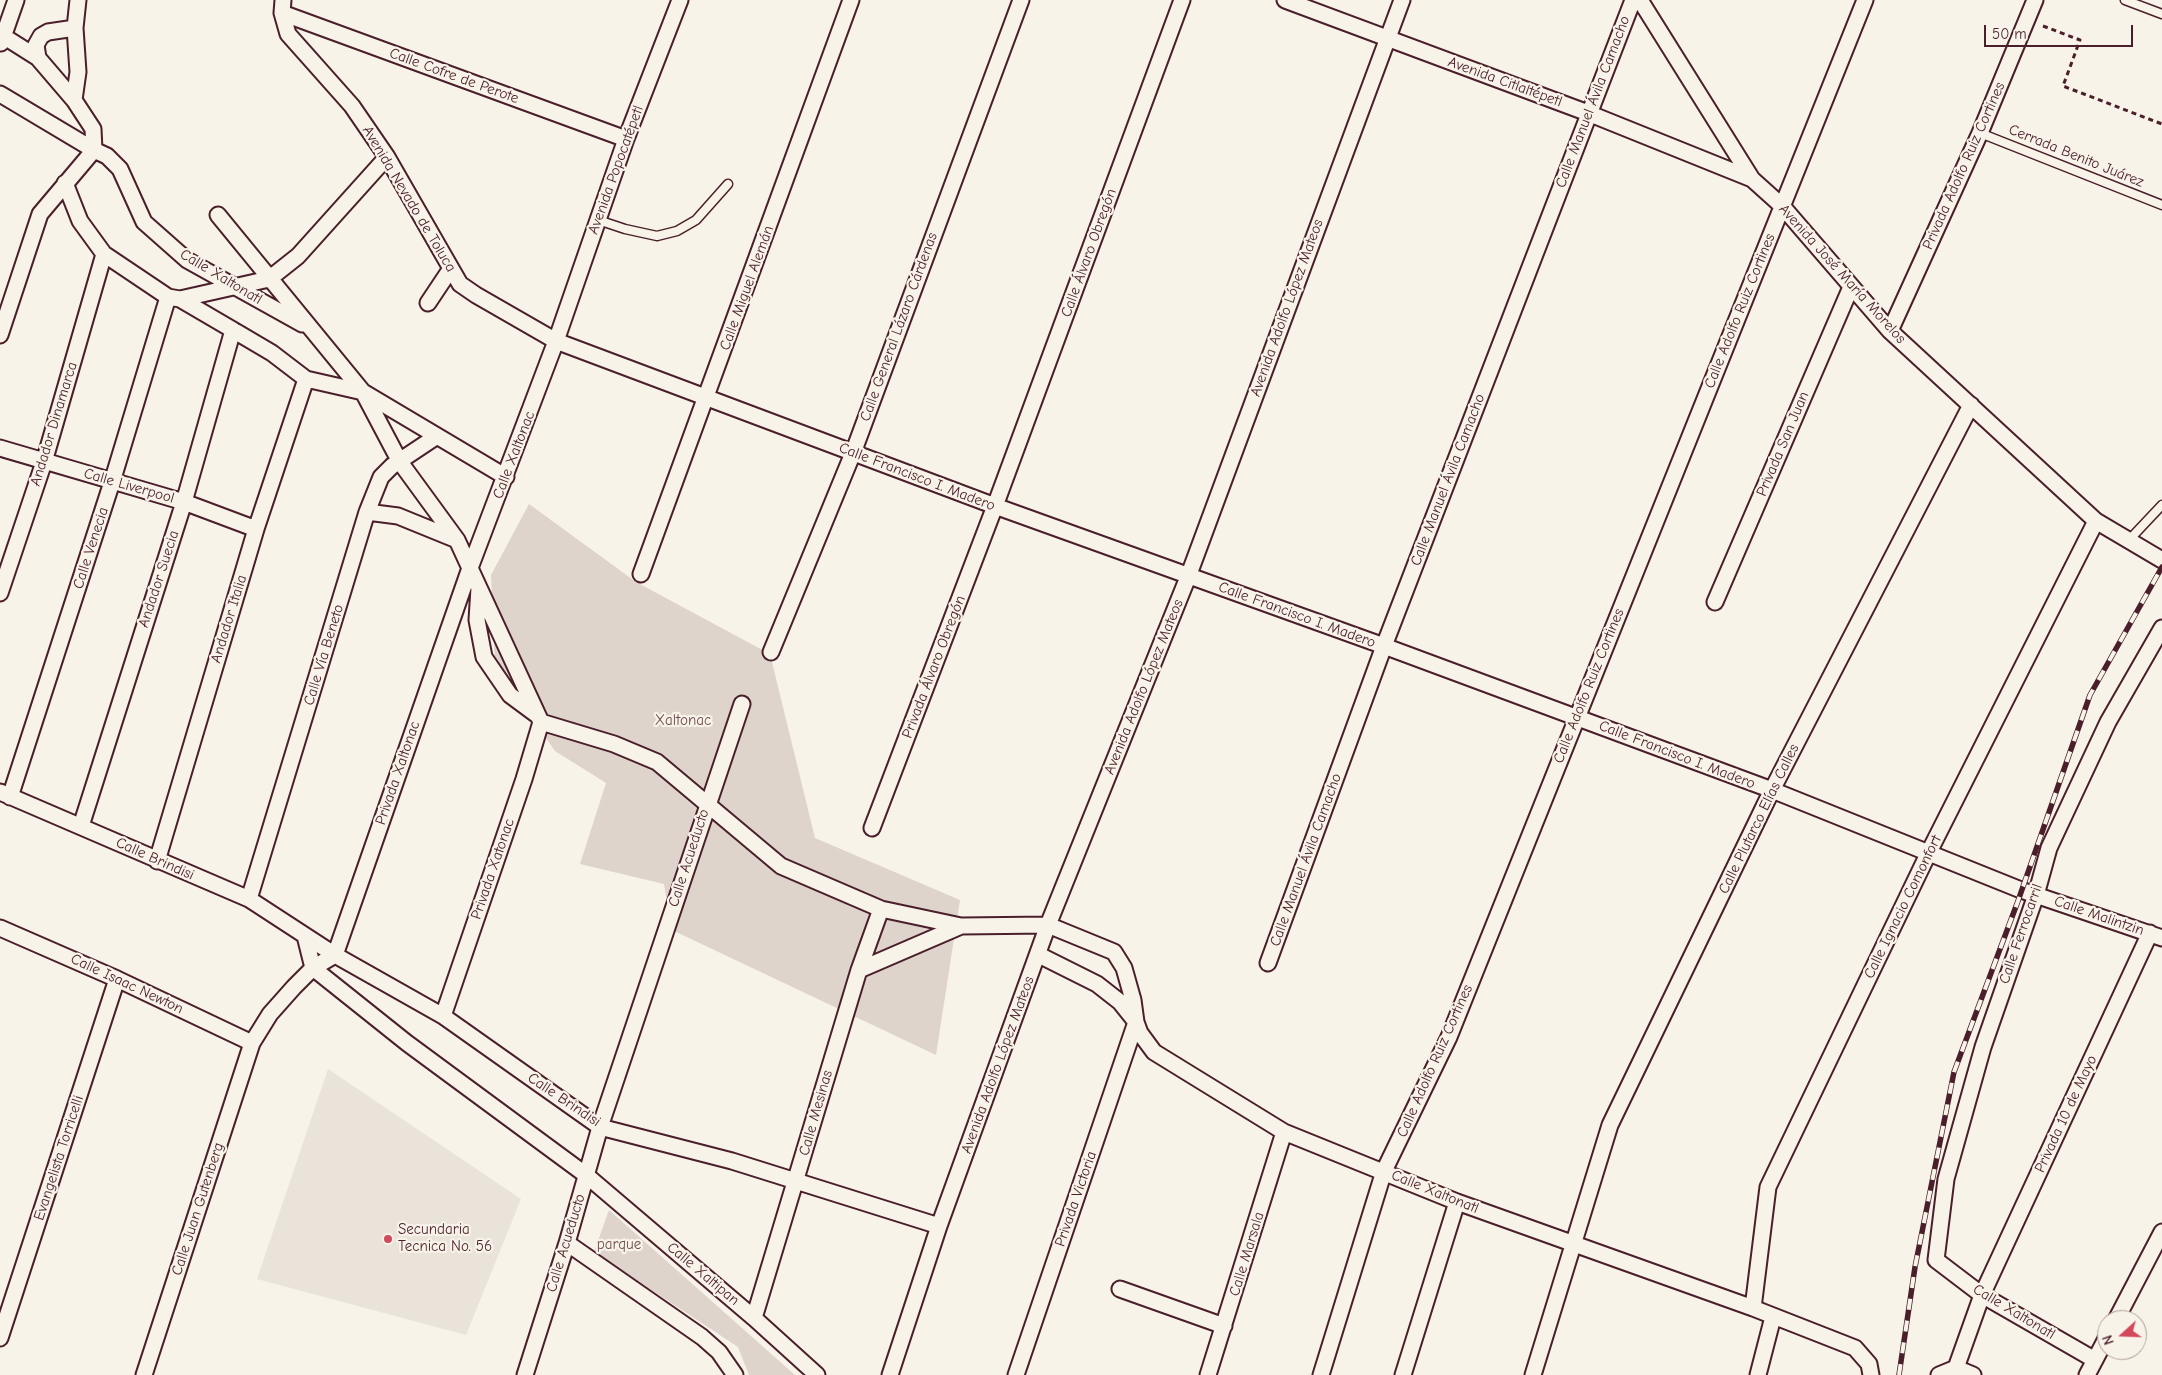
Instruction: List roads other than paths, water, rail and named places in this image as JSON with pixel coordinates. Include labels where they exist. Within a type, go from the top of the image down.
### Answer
[{"type":"street","points":[[74,100],[78,72],[76,28],[78,0]]},
{"type":"street","name":"Avenida Popocatépetl","points":[[556,341],[626,139],[680,0]]},
{"type":"street","name":"Calle Miguel Alemán","points":[[640,574],[707,397],[851,0]]},
{"type":"street","name":"Calle General Lázaro Cárdenas","points":[[771,652],[853,452],[1021,0]]},
{"type":"street","name":"Calle Álvaro Obregón","points":[[995,506],[1182,0]]},
{"type":"street","name":"Avenida Citlaltépetl","points":[[1285,0],[1588,113],[1752,179]]},
{"type":"street","name":"Avenida Adolfo López Mateos","points":[[890,1375],[939,1226],[1039,955],[1048,925],[1188,577],[1402,0]]},
{"type":"street","name":"Calle Manuel Ávila Camacho","points":[[1268,963],[1384,646],[1633,0]]},
{"type":"street","name":"Avenida José María Morelos","points":[[1640,0],[1752,179],[1782,206],[1890,331],[2096,522],[2162,560]]},
{"type":"street","name":"Calle Adolfo Ruiz Cortines","points":[[1322,1375],[1384,1171],[1449,1037],[1576,717],[1866,0]]},
{"type":"street","name":"Privada Adolfo Ruiz Cortines","points":[[1890,331],[1980,133],[2035,0]]},
{"type":"street","points":[[0,335],[40,214],[94,150],[93,129],[74,100],[38,58],[1,38],[17,1]]},
{"type":"street","name":"Calle Cofre de Perote","points":[[282,6],[626,139]]},
{"type":"street","name":"Avenida Nevado de Toluca","points":[[282,6],[288,34],[352,106],[387,158],[450,270],[460,284],[556,341]]},
{"type":"street","points":[[38,58],[36,45],[41,36],[48,32],[76,28]]},
{"type":"street","name":"Calle Xaltonatl","points":[[0,94],[107,156],[120,169],[144,222],[187,260],[310,328]]},
{"type":"street","points":[[174,298],[269,279],[298,256],[387,158]]},
{"type":"street","name":"Calle Xaltonatl","points":[[65,183],[80,221],[104,254],[174,298],[272,353],[306,379],[363,392],[506,477]]},
{"type":"street","name":"Calle Xaltonatl","points":[[218,215],[363,392],[400,462]]},
{"type":"street","name":"Andador Dinamarca","points":[[0,593],[44,462],[104,254]]},
{"type":"street","points":[[428,303],[450,270]]},
{"type":"street","name":"Privada San Juan","points":[[1715,602],[1851,287]]},
{"type":"street","name":"Calle Venecia","points":[[5,795],[174,298]]},
{"type":"street","name":"Andador Suecia","points":[[81,826],[184,502],[233,330]]},
{"type":"street","name":"Calle Francisco I. Madero","points":[[556,341],[995,506],[1384,646],[1772,790],[2036,895]]},
{"type":"street","name":"Calle Xaltonac","points":[[470,568],[556,341]]},
{"type":"street","name":"Andador Italia","points":[[157,861],[256,529],[306,379]]},
{"type":"street","name":"Calle Plutarco Elías Calles","points":[[1533,1375],[1610,1125],[1772,790],[1971,405]]},
{"type":"street","name":"Calle Vía Beneto","points":[[249,899],[367,512],[382,478],[400,462],[437,436]]},
{"type":"street","name":"Calle Liverpool","points":[[0,448],[184,502],[256,529]]},
{"type":"street","points":[[400,462],[458,540],[540,719]]},
{"type":"street","name":"Privada Álvaro Obregón","points":[[872,828],[995,506]]},
{"type":"street","points":[[367,512],[398,516],[458,540]]},
{"type":"street","name":"Calle Ignacio Comonfort","points":[[1753,1308],[1768,1188],[1929,852],[2096,522]]},
{"type":"street","name":"Privada Xaltonac","points":[[335,955],[470,568]]},
{"type":"street","points":[[479,587],[477,620],[484,657],[510,695],[540,719]]},
{"type":"street","name":"Calle Ferrocarril","points":[[1936,1260],[1946,1179],[1982,1047],[2036,895],[2049,848],[2108,722],[2162,628]]},
{"type":"street","points":[[742,704],[708,803],[781,866],[881,909],[961,926],[1048,925],[1114,952],[1124,968],[1133,1000],[1136,1022]]},
{"type":"street","name":"Calle Acueducto","points":[[525,1375],[567,1243],[600,1127],[708,803],[657,762],[614,744],[540,719]]},
{"type":"street","name":"Privada Xatonac","points":[[443,1016],[524,779],[540,719]]},
{"type":"street","name":"Calle Brindisi","points":[[5,795],[249,899],[335,955],[443,1016],[600,1127],[732,1161],[939,1226]]},
{"type":"street","name":"Calle Malintzin","points":[[2036,895],[2156,936]]},
{"type":"street","name":"Calle Mesinas","points":[[754,1318],[858,970],[881,909]]},
{"type":"street","points":[[858,970],[961,926]]},
{"type":"street","name":"Calle Isaac Newton","points":[[0,928],[117,979],[252,1043]]},
{"type":"street","points":[[305,936],[313,968],[407,1043],[586,1175]]},
{"type":"street","name":"Privada 10 de Mayo","points":[[1956,1368],[1982,1295],[2156,936]]},
{"type":"street","points":[[252,1043],[270,1014],[313,968],[335,955]]},
{"type":"street","name":"Calle Xaltonatl","points":[[1039,955],[1097,984],[1120,1002],[1136,1022],[1140,1033],[1154,1052],[1284,1132],[1457,1202],[1753,1308],[1855,1348],[1870,1370]]},
{"type":"street","name":"Evangelista Torricelli","points":[[0,1338],[117,979]]},
{"type":"street","name":"Privada Victoria","points":[[1016,1375],[1136,1022]]},
{"type":"street","name":"Calle Juan Gutenberg","points":[[144,1375],[252,1043]]},
{"type":"street","name":"Calle Marsala","points":[[1208,1375],[1284,1132]]},
{"type":"street","name":"Calle Xaltipan","points":[[586,1175],[754,1318],[817,1375]]},
{"type":"street","points":[[1403,1375],[1457,1202]]},
{"type":"street","points":[[2121,1310],[2162,1232]]},
{"type":"street","points":[[567,1243],[702,1337],[719,1352],[735,1375]]},
{"type":"street","name":"Calle Xaltonatl","points":[[1936,1260],[1982,1295],[2095,1360]]},
{"type":"street","points":[[1120,1289],[1224,1326]]},
{"type":"street","points":[[1758,1375],[1773,1317]]},
{"type":"street","points":[[2087,1375],[2097,1356]]},
{"type":"street","points":[[1939,1375],[1956,1368],[1973,1375]]},
{"type":"lane","points":[[2125,0],[2162,14]]},
{"type":"lane","name":"Cerrada Benito Juárez","points":[[1980,133],[2162,205]]},
{"type":"lane","points":[[598,220],[625,229],[657,236],[677,231],[696,220],[728,184]]},
{"type":"lane","points":[[2129,540],[2162,504]]},
{"type":"railway","points":[[1899,1375],[1915,1267],[1954,1072],[2018,901],[2090,695],[2162,567]]},
{"type":"place","name":"Secundaria Tecnica No. 56","points":[[388,1239]]},
{"type":"park label","name":"Xaltonac","points":[[683,721]]},
{"type":"park label","name":"parque","points":[[619,1245]]}]
